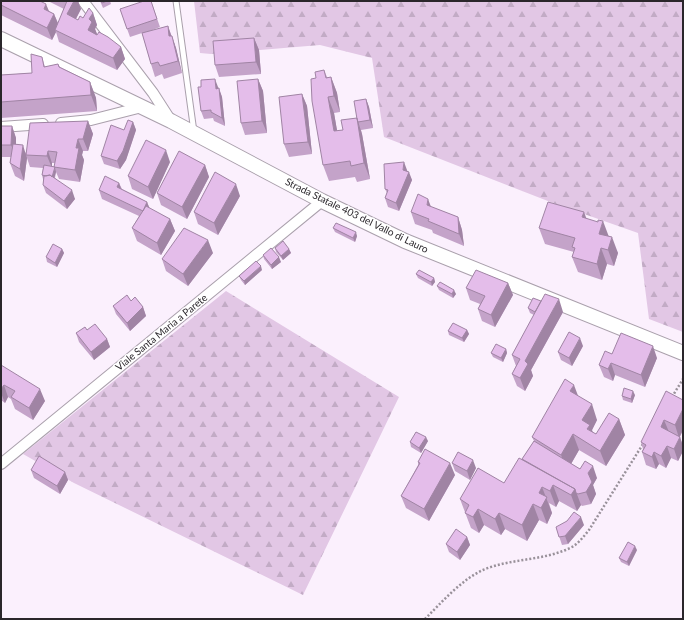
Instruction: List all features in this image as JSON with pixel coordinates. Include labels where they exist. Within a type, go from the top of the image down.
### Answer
[{"type":"main road","name":"Strada Statale 403 del Vallo di Lauro","points":[[1,39],[171,121],[322,201],[405,240],[683,353]]},
{"type":"street","points":[[83,1],[153,93],[171,121]]},
{"type":"street","points":[[1,127],[91,120],[142,107]]},
{"type":"street","name":"Viale Santa Maria a Parete","points":[[1,464],[322,201]]},
{"type":"lane","points":[[176,1],[194,133]]},
{"type":"path","points":[[671,399],[683,379]]},
{"type":"path","points":[[425,619],[450,594],[484,570],[558,552],[571,547],[578,542],[589,530],[646,440]]},
{"type":"green space","points":[[194,1],[683,1],[683,332],[649,319],[638,233],[553,203],[384,137],[372,58],[320,45],[211,54],[200,53]]},
{"type":"green space","points":[[226,291],[399,397],[303,595],[74,483],[23,454]]},
{"type":"building","points":[[1,1],[40,1],[46,4],[44,9],[54,14],[47,28],[1,5]]},
{"type":"building","points":[[67,1],[74,1],[67,14],[78,20],[80,16],[83,18],[89,8],[93,13],[89,19],[92,22],[88,30],[97,35],[99,32],[121,47],[113,58],[55,30]]},
{"type":"building","points":[[144,1],[151,1],[157,19],[127,29],[120,9]]},
{"type":"building","points":[[168,26],[169,36],[172,36],[178,61],[160,66],[158,62],[151,64],[142,33]]},
{"type":"building","points":[[254,38],[256,62],[215,65],[213,41]]},
{"type":"building","points":[[31,54],[42,57],[44,67],[58,64],[59,67],[90,82],[91,95],[1,102],[1,75],[32,73]]},
{"type":"building","points":[[324,70],[326,78],[331,77],[334,96],[328,97],[334,131],[343,130],[341,120],[357,118],[364,163],[351,166],[350,161],[323,165],[312,101],[311,79],[316,78],[315,72]]},
{"type":"building","points":[[215,79],[216,89],[219,88],[222,118],[211,112],[211,110],[201,111],[198,87],[201,87],[201,80]]},
{"type":"building","points":[[258,79],[262,121],[241,123],[237,81]]},
{"type":"building","points":[[302,94],[308,142],[284,144],[279,97]]},
{"type":"building","points":[[366,99],[370,120],[358,122],[354,101]]},
{"type":"building","points":[[128,120],[133,122],[123,151],[117,161],[101,156],[111,125],[124,130]]},
{"type":"building","points":[[88,121],[83,139],[78,139],[76,148],[79,148],[75,170],[54,167],[57,152],[48,151],[47,156],[26,155],[30,123]]},
{"type":"building","points":[[1,126],[12,126],[11,145],[1,145]]},
{"type":"building","points":[[146,140],[166,150],[148,187],[128,176]]},
{"type":"building","points":[[13,144],[23,145],[20,169],[10,163]]},
{"type":"building","points":[[179,151],[205,165],[182,207],[157,193]]},
{"type":"building","points":[[404,162],[403,170],[409,172],[396,203],[385,198],[388,190],[385,189],[384,164]]},
{"type":"building","points":[[44,165],[55,167],[52,177],[50,175],[42,175]]},
{"type":"building","points":[[215,172],[236,184],[214,223],[194,212]]},
{"type":"building","points":[[50,175],[72,190],[64,201],[43,185],[44,176]]},
{"type":"building","points":[[105,176],[119,183],[117,187],[147,202],[143,211],[99,190]]},
{"type":"building","points":[[418,194],[428,199],[427,205],[458,217],[459,234],[411,212]]},
{"type":"building","points":[[548,202],[584,212],[582,217],[598,222],[598,220],[603,221],[599,234],[612,237],[608,250],[601,248],[597,264],[572,257],[575,248],[572,247],[575,238],[539,228]]},
{"type":"building","points":[[146,206],[170,219],[157,243],[132,228]]},
{"type":"building","points":[[336,223],[356,232],[353,238],[333,228]]},
{"type":"building","points":[[184,228],[208,240],[183,274],[162,259]]},
{"type":"building","points":[[283,241],[289,249],[281,256],[275,248]]},
{"type":"building","points":[[53,244],[62,249],[55,263],[46,257]]},
{"type":"building","points":[[271,248],[279,257],[271,265],[263,255]]},
{"type":"building","points":[[256,261],[261,266],[244,281],[239,276]]},
{"type":"building","points":[[419,270],[434,278],[431,282],[416,274]]},
{"type":"building","points":[[476,270],[508,283],[491,315],[478,309],[485,296],[466,288]]},
{"type":"building","points":[[440,282],[454,290],[452,294],[437,286]]},
{"type":"building","points":[[545,294],[559,299],[525,361],[528,364],[520,378],[512,374],[520,359],[512,355]]},
{"type":"building","points":[[127,295],[131,301],[135,297],[143,307],[127,323],[113,306]]},
{"type":"building","points":[[533,298],[541,301],[535,312],[528,308]]},
{"type":"building","points":[[453,323],[467,330],[462,338],[448,331]]},
{"type":"building","points":[[95,324],[107,339],[91,352],[76,333],[85,327],[87,330]]},
{"type":"building","points":[[569,332],[580,338],[569,358],[558,352]]},
{"type":"building","points":[[621,333],[653,346],[641,375],[611,363],[608,369],[599,365],[605,351],[612,354]]},
{"type":"building","points":[[496,344],[506,349],[501,358],[491,353]]},
{"type":"building","points":[[1,365],[40,389],[29,408],[11,397],[15,391],[4,385],[1,389]]},
{"type":"building","points":[[565,379],[574,385],[570,391],[592,404],[582,420],[590,425],[587,429],[596,434],[609,413],[619,419],[600,451],[573,434],[561,455],[532,437]]},
{"type":"building","points":[[624,388],[633,391],[631,399],[622,396]]},
{"type":"building","points":[[666,391],[683,400],[683,409],[675,425],[664,420],[661,427],[680,437],[674,449],[667,446],[661,456],[654,452],[652,457],[642,452],[646,445],[641,442]]},
{"type":"building","points":[[416,432],[426,437],[419,448],[410,442]]},
{"type":"building","points":[[534,441],[580,469],[585,461],[593,466],[588,473],[592,482],[586,492],[576,493],[575,489],[522,459]]},
{"type":"building","points":[[425,449],[450,463],[424,509],[401,496],[420,463],[418,462]]},
{"type":"building","points":[[458,452],[473,460],[467,471],[452,463]]},
{"type":"building","points":[[39,456],[65,472],[57,486],[31,470]]},
{"type":"building","points":[[519,458],[575,489],[571,495],[553,485],[550,491],[542,487],[539,493],[547,497],[541,508],[533,504],[522,525],[499,513],[495,519],[478,509],[473,517],[465,513],[469,505],[460,499],[478,468],[504,483]]},
{"type":"building","points":[[574,512],[581,517],[565,536],[559,537],[556,527],[567,521]]},
{"type":"building","points":[[456,529],[467,537],[457,552],[446,544]]},
{"type":"building","points":[[628,542],[635,546],[627,562],[619,558]]}]
